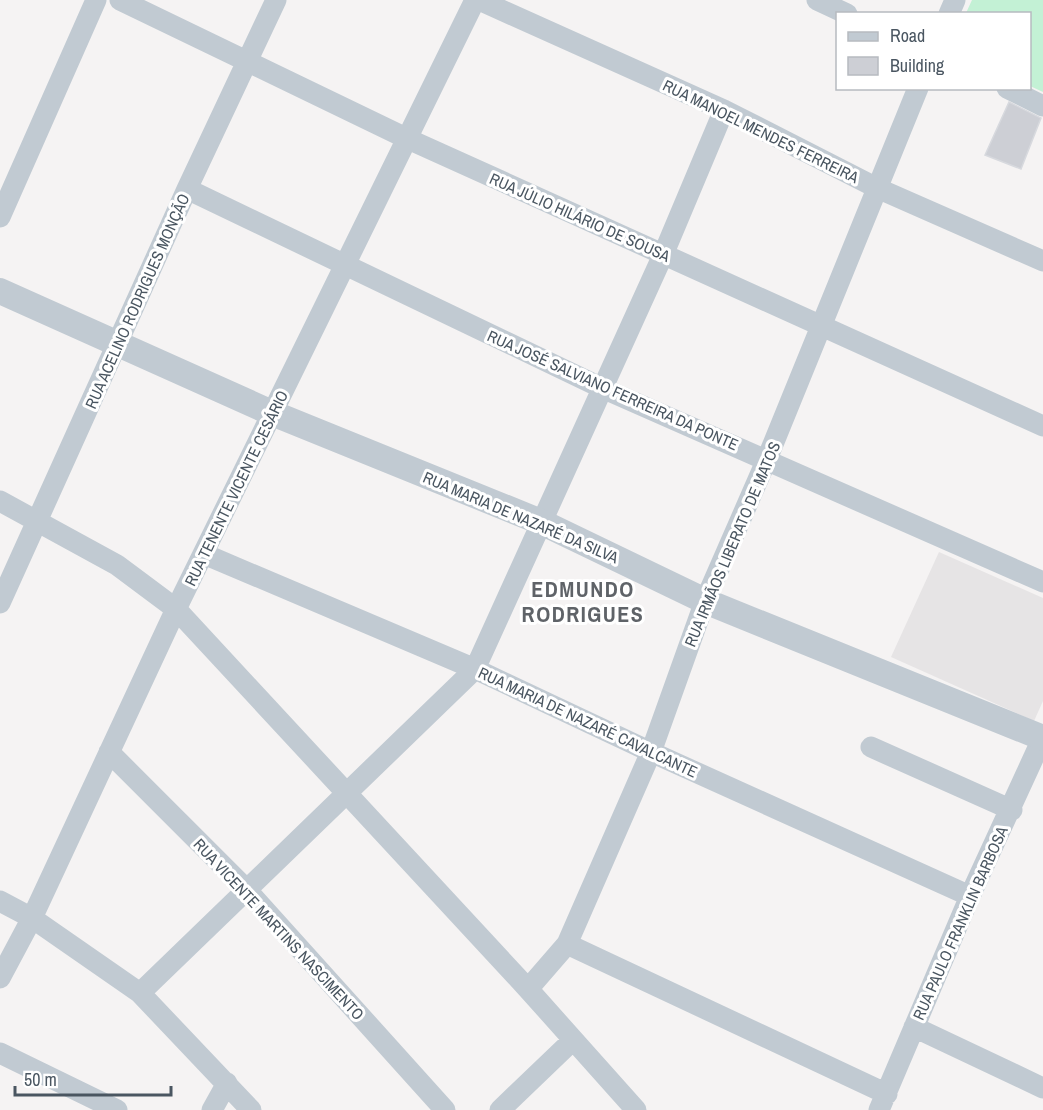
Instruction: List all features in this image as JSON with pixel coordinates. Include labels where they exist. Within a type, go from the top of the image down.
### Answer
[{"type":"street","points":[[0,217],[96,0]]},
{"type":"street","name":"RUA JÚLIO HILÁRIO DE SOUSA","points":[[120,0],[408,139],[1043,426]]},
{"type":"street","name":"RUA ACELINO RODRIGUES MONÇÃO","points":[[0,603],[187,189],[276,0]]},
{"type":"street","name":"RUA MANOEL MENDES FERREIRA","points":[[477,0],[724,110],[878,188],[1043,261]]},
{"type":"street","name":"RUA TENENTE VICENTE CESÁRIO","points":[[0,978],[32,918],[176,609],[477,0]]},
{"type":"street","points":[[817,0],[843,12]]},
{"type":"street","name":"RUA IRMÃOS LIBERATO DE MATOS","points":[[528,989],[567,944],[651,752],[705,601],[767,459],[917,90]]},
{"type":"street","points":[[1011,90],[1043,106]]},
{"type":"street","points":[[140,993],[346,791],[475,669],[663,255],[724,110]]},
{"type":"street","name":"RUA JOSÉ SALVIANO FERREIRA DA PONTE","points":[[187,189],[602,388],[1043,582]]},
{"type":"street","name":"RUA MARIA DE NAZARÉ DA SILVA","points":[[0,291],[119,342],[272,413],[541,522],[705,601],[1043,738]]},
{"type":"street","points":[[0,501],[117,565],[176,609],[528,989],[636,1110]]},
{"type":"street","name":"RUA MARIA DE NAZARÉ CAVALCANTE","points":[[204,554],[475,669],[651,752],[970,896]]},
{"type":"street","name":"RUA PAULO FRANKLIN BARBOSA","points":[[883,1102],[970,896],[1012,810],[1043,738]]},
{"type":"street","points":[[870,747],[1012,810]]},
{"type":"street","name":"RUA VICENTE MARTINS NASCIMENTO","points":[[109,752],[246,889],[445,1110]]},
{"type":"street","points":[[0,902],[32,918],[140,993],[251,1110]]},
{"type":"street","points":[[567,944],[883,1102]]},
{"type":"street","points":[[914,1027],[1043,1088]]},
{"type":"street","points":[[500,1110],[573,1041]]},
{"type":"street","points":[[0,1053],[117,1110]]},
{"type":"street","points":[[212,1110],[227,1083]]},
{"type":"shaded area","points":[[939,552],[1043,598],[1043,701],[1034,721],[891,657]]},
{"type":"green space","points":[[972,0],[1043,0],[1043,92],[1031,86],[1031,12],[966,12]]},
{"type":"building","points":[[1009,102],[1041,118],[1021,169],[985,155]]},
{"type":"district","name":"EDMUNDO RODRIGUES","points":[[583,602]]}]
